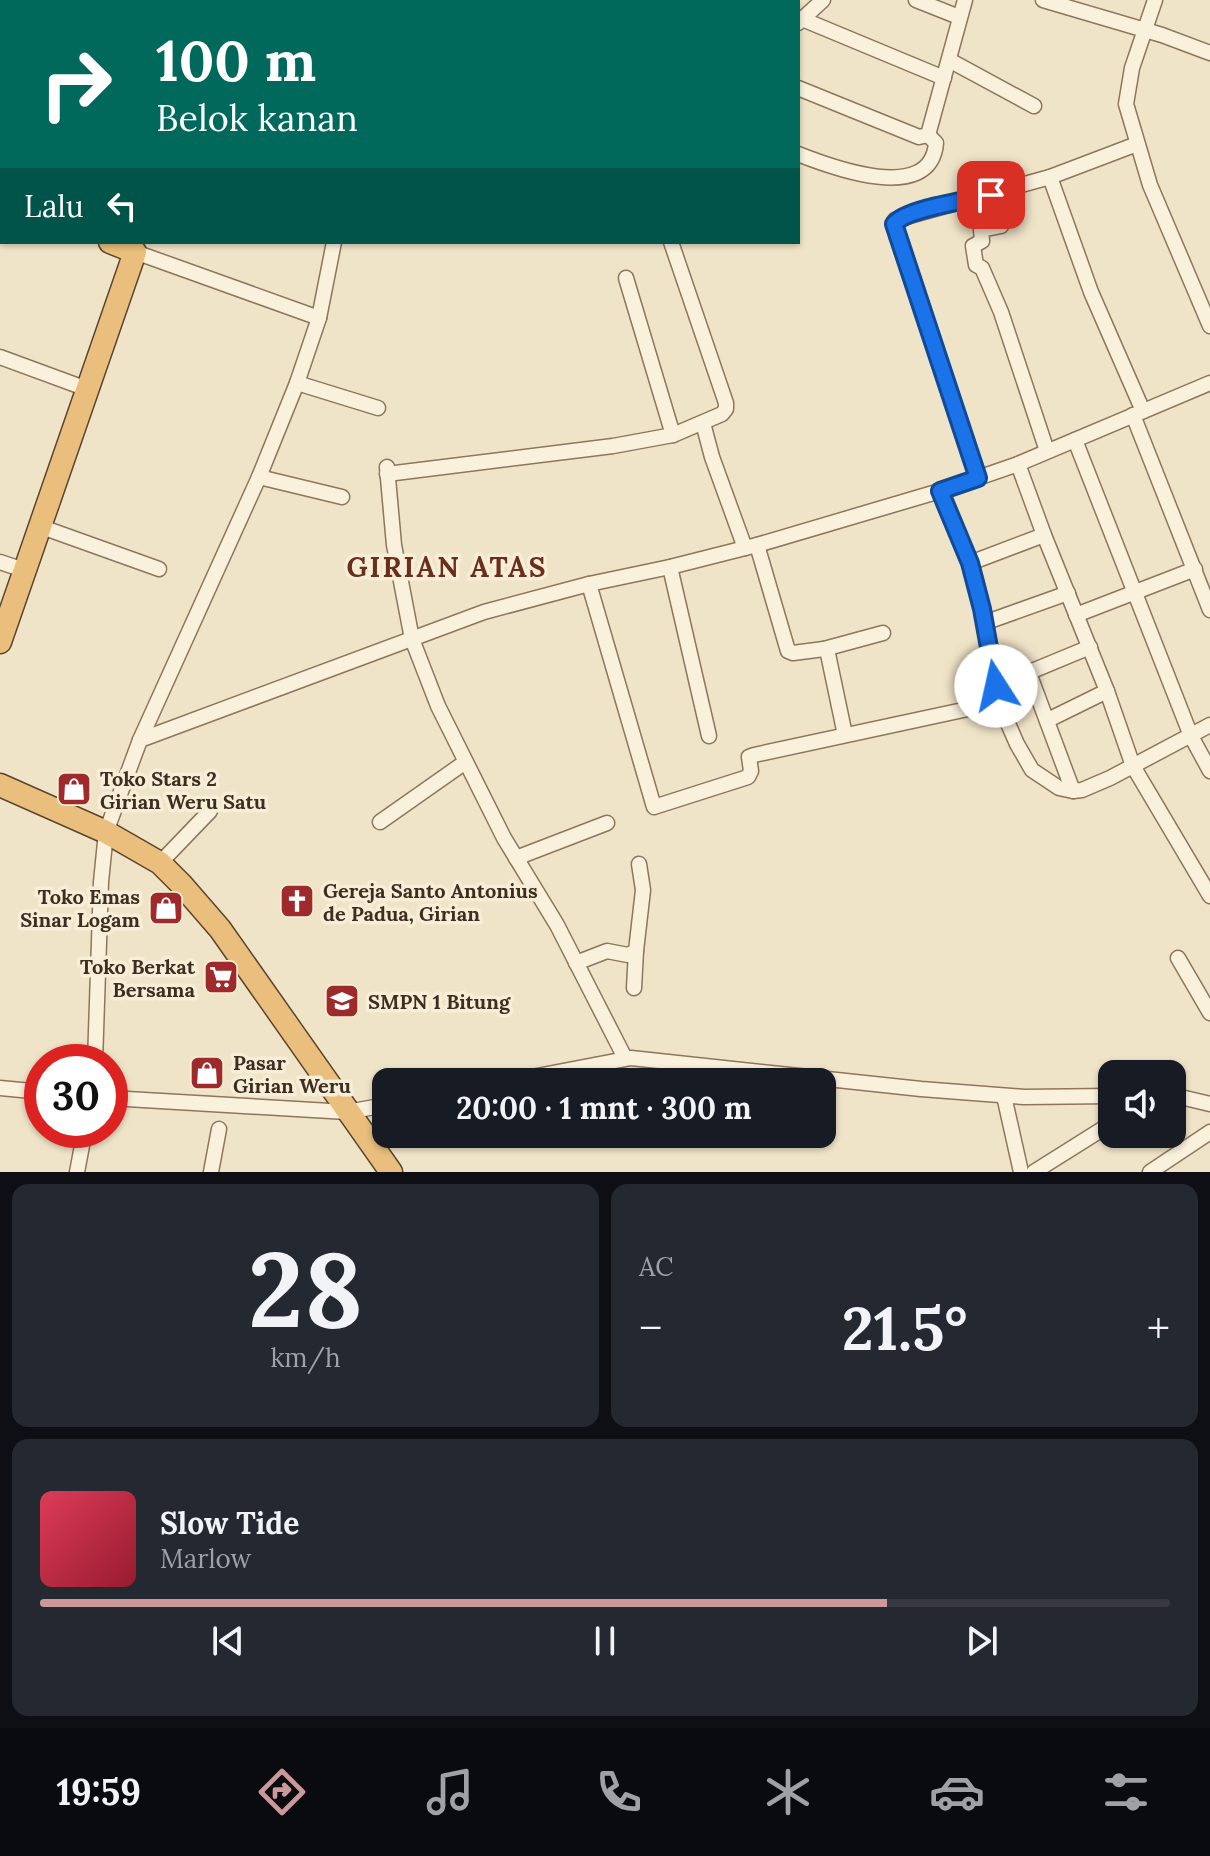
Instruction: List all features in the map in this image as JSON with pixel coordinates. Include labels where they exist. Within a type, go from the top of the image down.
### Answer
[{"type":"highway","points":[[0,642],[135,252],[115,244]]},
{"type":"highway","points":[[0,785],[106,832],[160,863],[220,929],[391,1172]]},
{"type":"street","points":[[823,0],[800,21],[944,78]]},
{"type":"street","points":[[916,0],[959,17]]},
{"type":"street","points":[[928,135],[965,0]]},
{"type":"street","points":[[1043,0],[1210,53]]},
{"type":"street","points":[[1155,0],[1126,94],[1127,111],[1161,213],[1210,326]]},
{"type":"street","points":[[949,60],[1034,106]]},
{"type":"street","points":[[800,89],[919,137],[928,135]]},
{"type":"street","points":[[800,155],[841,170],[877,178],[918,172],[930,164],[936,143],[928,135]]},
{"type":"street","points":[[978,478],[894,224],[900,218],[916,213],[1050,177],[1137,144]]},
{"type":"street","points":[[1050,177],[1210,610]]},
{"type":"street","points":[[998,213],[1001,226],[981,230],[982,241],[973,246],[976,265],[982,268],[1001,312],[1047,451]]},
{"type":"street","points":[[96,1044],[101,882],[106,832],[140,740],[259,477],[297,383],[319,318],[334,244]]},
{"type":"street","points":[[625,1058],[557,925],[464,763],[438,706],[412,639],[394,545],[387,470],[570,453],[673,435],[722,414],[726,403],[672,244]]},
{"type":"street","points":[[135,252],[319,318]]},
{"type":"street","points":[[626,278],[673,435]]},
{"type":"street","points":[[0,357],[87,389]]},
{"type":"street","points":[[297,383],[378,408]]},
{"type":"street","points":[[140,740],[484,612],[751,547],[940,491],[1018,464],[1138,413],[1209,388]]},
{"type":"street","points":[[703,423],[712,457],[751,547],[788,651],[824,649],[883,633]]},
{"type":"street","points":[[1075,440],[1191,736],[1210,771]]},
{"type":"street","points":[[1018,464],[1133,766],[1210,896]]},
{"type":"street","points":[[259,477],[342,497]]},
{"type":"street","points":[[940,491],[970,563],[995,690],[1017,744],[1032,770],[1059,788],[1073,791],[1089,787],[1210,725]]},
{"type":"street","points":[[39,526],[159,569]]},
{"type":"street","points":[[970,563],[1044,535]]},
{"type":"street","points":[[0,562],[24,570]]},
{"type":"street","points":[[670,567],[709,736]]},
{"type":"street","points":[[1076,615],[1195,569]]},
{"type":"street","points":[[589,584],[654,807],[748,777],[751,771],[749,757],[754,755],[986,706],[994,700],[995,690]]},
{"type":"street","points":[[984,623],[1068,593]]},
{"type":"street","points":[[995,690],[1090,647]]},
{"type":"street","points":[[824,649],[828,654],[845,735]]},
{"type":"street","points":[[1029,673],[1073,791]]},
{"type":"street","points":[[1048,720],[1107,691]]},
{"type":"street","points":[[380,822],[464,763]]},
{"type":"street","points":[[160,863],[210,811]]},
{"type":"street","points":[[516,858],[607,823]]},
{"type":"street","points":[[634,988],[643,890],[639,864]]},
{"type":"street","points":[[576,963],[607,951],[628,955],[636,951]]},
{"type":"street","points":[[1178,958],[1210,1013]]},
{"type":"street","points":[[575,1068],[625,1058],[1004,1096],[1098,1096]]},
{"type":"street","points":[[0,1088],[24,1090]]},
{"type":"street","points":[[1004,1096],[1021,1172]]},
{"type":"street","points":[[1186,1098],[1210,1104]]},
{"type":"street","points":[[128,1099],[347,1112],[372,1108]]},
{"type":"street","points":[[211,1172],[219,1129]]},
{"type":"street","points":[[1034,1172],[1098,1132]]},
{"type":"street","points":[[1150,1172],[1210,1132]]},
{"type":"street","points":[[77,1172],[82,1148]]},
{"type":"place","name":"Toko Stars 2 Girian Weru Satu","points":[[74,789]]},
{"type":"place","name":"Gereja Santo Antonius de Padua, Girian","points":[[297,901]]},
{"type":"place","name":"Toko Emas Sinar Logam","points":[[166,908]]},
{"type":"place","name":"Toko Berkat Bersama","points":[[221,977]]},
{"type":"place","name":"SMPN 1 Bitung","points":[[342,1001]]},
{"type":"place","name":"Pasar Girian Weru","points":[[207,1073]]},
{"type":"district","name":"GIRIAN ATAS","points":[[447,567]]},
{"type":"route","points":[[991,195],[916,213],[895,220],[894,224],[978,478],[940,491],[970,563],[996,686]]}]
